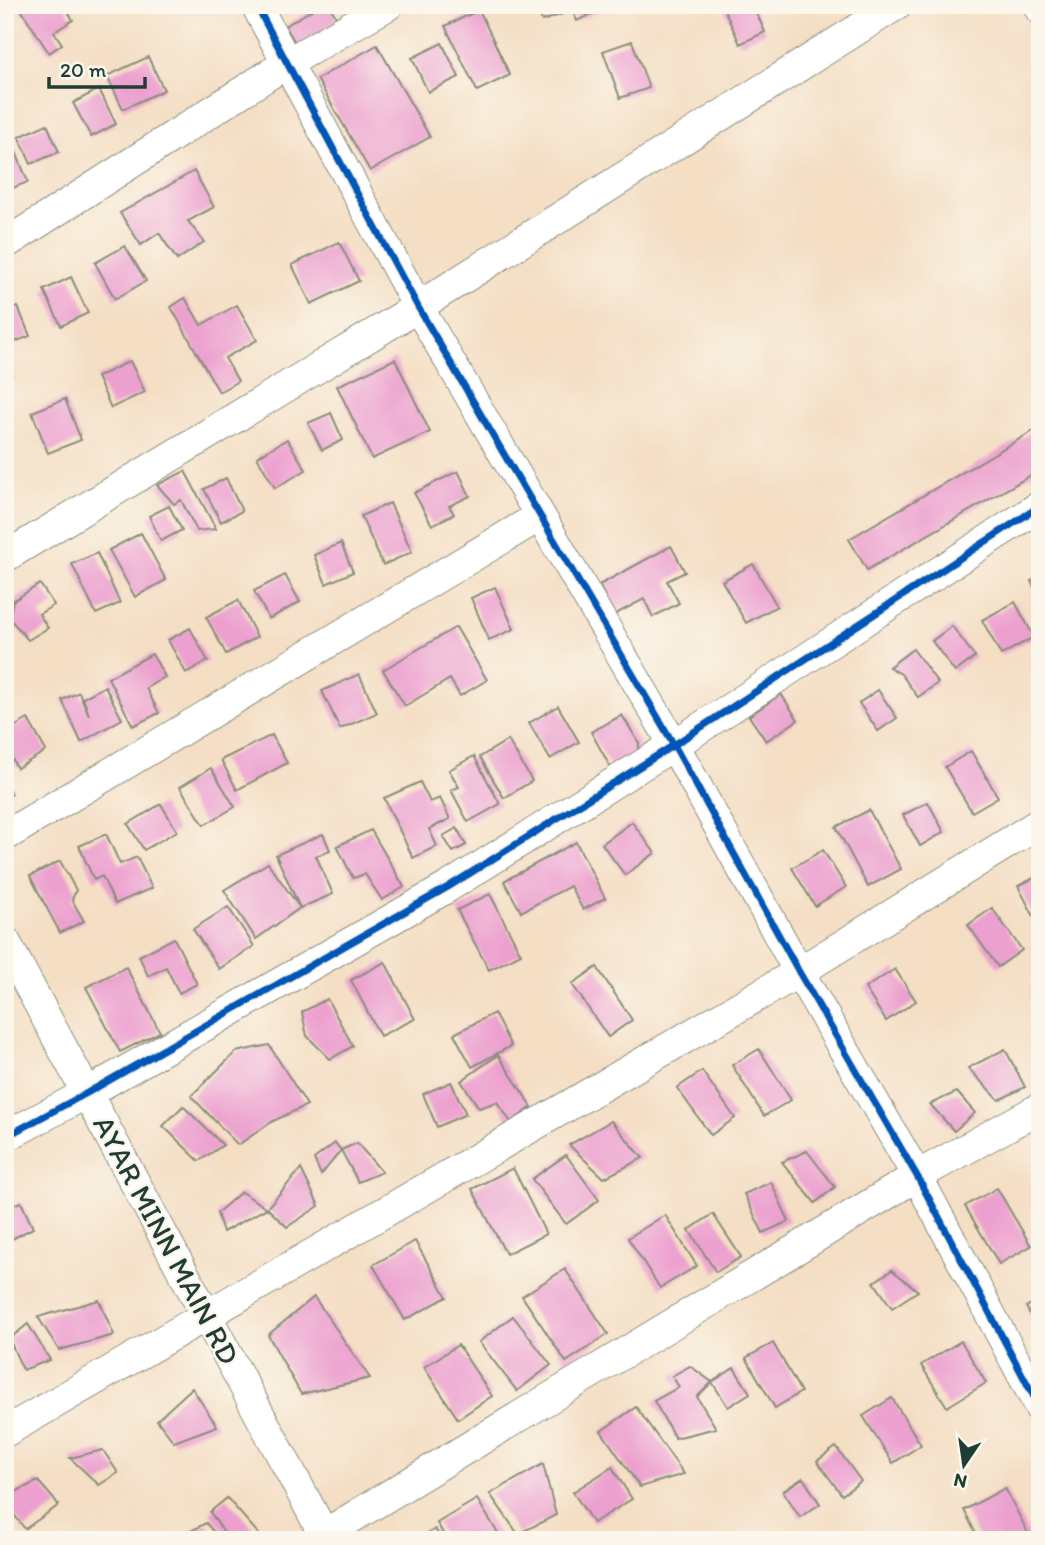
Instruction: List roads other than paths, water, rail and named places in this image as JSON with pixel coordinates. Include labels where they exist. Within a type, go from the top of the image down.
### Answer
[{"type":"street","points":[[256,5],[418,307],[674,745],[916,1176],[1040,1408]]},
{"type":"street","points":[[5,244],[288,63],[388,5]]},
{"type":"street","points":[[5,556],[418,307],[896,5]]},
{"type":"street","points":[[5,1137],[449,887],[674,745],[1040,506]]},
{"type":"street","points":[[5,836],[540,516]]},
{"type":"street","points":[[5,1432],[799,971],[1040,823]]},
{"type":"street","name":"AYAR MINN MAIN RD","points":[[5,941],[322,1538]]},
{"type":"street","points":[[322,1538],[916,1176],[1040,1108]]}]
